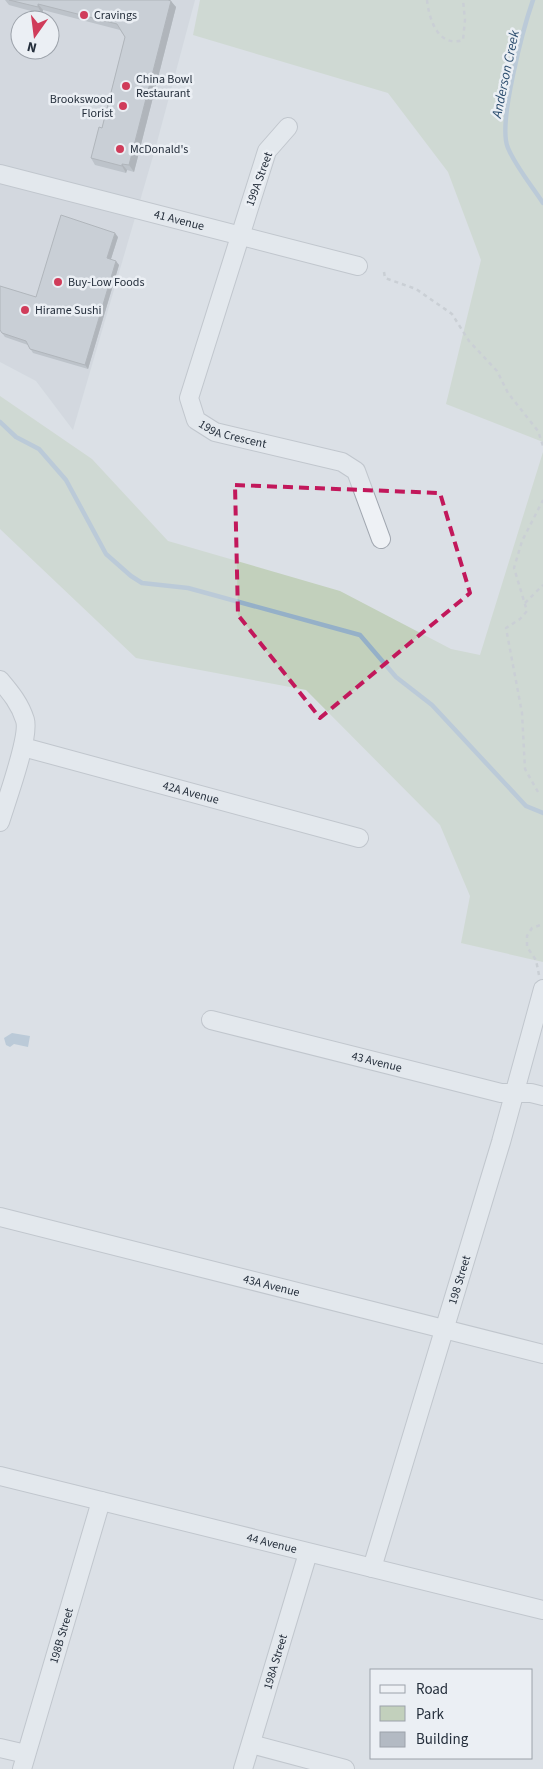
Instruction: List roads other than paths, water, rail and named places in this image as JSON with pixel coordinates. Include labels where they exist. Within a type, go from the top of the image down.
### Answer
[{"type":"street","name":"199A Street","points":[[238,236],[267,151],[288,127]]},
{"type":"street","name":"41 Avenue","points":[[0,174],[358,266]]},
{"type":"street","name":"199A Crescent","points":[[238,236],[189,398],[196,420],[215,432],[342,462],[356,471],[381,539]]},
{"type":"street","points":[[0,680],[18,701],[26,722],[22,747],[0,822]]},
{"type":"street","name":"42A Avenue","points":[[22,747],[359,838]]},
{"type":"street","name":"198 Street","points":[[372,1568],[515,1093],[542,983]]},
{"type":"street","name":"43 Avenue","points":[[211,1020],[501,1094],[531,1093],[543,1096]]},
{"type":"street","name":"43A Avenue","points":[[0,1217],[543,1354]]},
{"type":"street","name":"44 Avenue","points":[[0,1476],[543,1610]]},
{"type":"street","name":"198B Street","points":[[24,1762],[101,1502]]},
{"type":"street","name":"198A Street","points":[[243,1769],[308,1553]]},
{"type":"street","points":[[251,1744],[345,1769]]},
{"type":"street","points":[[0,1748],[24,1762]]},
{"type":"water","points":[[12,1033],[30,1036],[28,1047],[14,1044],[10,1047],[6,1045],[4,1038]]},
{"type":"waterway","name":"Anderson Creek","points":[[533,0],[513,75],[506,118],[506,136],[508,148],[515,162],[543,203]]},
{"type":"waterway","points":[[0,422],[16,437],[39,449],[66,480],[106,554],[131,576],[142,583],[188,588],[360,635],[396,677],[432,705],[526,806],[543,813]]},
{"type":"place","name":"Cravings","points":[[84,15]]},
{"type":"place","name":"China Bowl Restaurant","points":[[126,86]]},
{"type":"place","name":"Brookswood Florist","points":[[123,106]]},
{"type":"place","name":"McDonald's","points":[[120,149]]},
{"type":"place","name":"Buy-Low Foods","points":[[58,282]]},
{"type":"place","name":"Hirame Sushi","points":[[25,310]]}]
